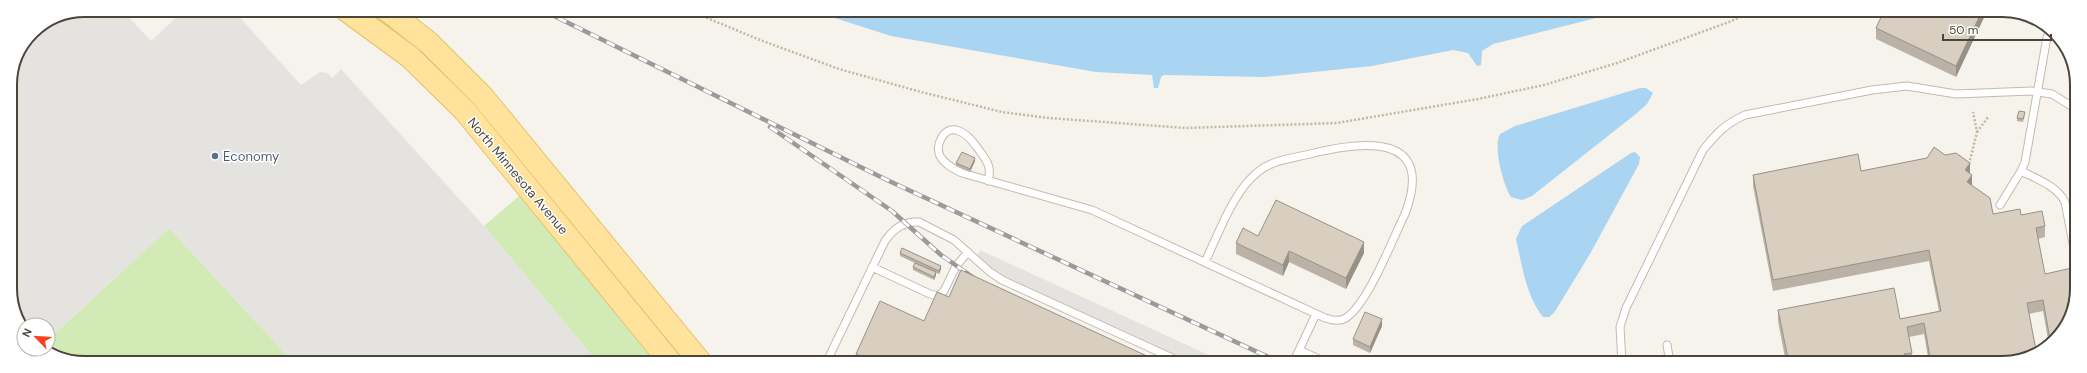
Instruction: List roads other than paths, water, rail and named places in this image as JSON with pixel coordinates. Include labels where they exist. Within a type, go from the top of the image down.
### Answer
[{"type":"main road","name":"North Minnesota Avenue","points":[[356,17],[410,57],[436,80],[465,111],[666,356]]},
{"type":"main road","name":"North Minnesota Avenue","points":[[397,17],[429,43],[482,96],[696,356]]},
{"type":"lane","points":[[2000,205],[2025,162],[2047,37]]},
{"type":"lane","points":[[1622,356],[1620,327],[1626,308],[1703,150],[1716,134],[1730,122],[1746,115],[1888,88],[1922,88],[1956,94],[1998,91],[2037,92],[2052,94],[2070,105]]},
{"type":"lane","points":[[988,181],[990,169],[988,162],[972,140],[966,134],[954,129],[944,134],[938,148],[940,156],[946,163],[962,173],[988,181],[1092,210],[1316,314],[1339,320],[1346,318],[1358,306],[1367,293],[1405,214],[1410,201],[1413,172],[1409,162],[1388,148],[1357,145],[1334,148],[1277,162],[1260,170],[1248,180],[1238,194],[1205,262]]},
{"type":"lane","points":[[2021,171],[2055,189],[2061,194],[2065,202],[2070,228]]},
{"type":"lane","points":[[829,356],[890,233],[898,227],[913,222],[919,222],[954,240],[990,272],[1002,280],[1168,356]]},
{"type":"lane","points":[[872,267],[930,294],[938,296],[944,292],[956,266],[968,252]]},
{"type":"lane","points":[[1297,356],[1316,314]]},
{"type":"lane","points":[[1667,345],[1669,356]]},
{"type":"lane","points":[[1300,350],[1313,356]]},
{"type":"water","points":[[832,17],[1599,17],[1493,44],[1482,51],[1481,65],[1477,66],[1468,53],[1453,50],[1372,66],[1264,77],[1164,75],[1161,77],[1158,88],[1154,88],[1152,75],[1096,72],[891,36]]},
{"type":"water","points":[[1640,88],[1646,88],[1653,93],[1647,104],[1637,113],[1532,196],[1522,200],[1511,197],[1502,175],[1498,156],[1498,140],[1500,134],[1515,126]]},
{"type":"water","points":[[1635,152],[1640,157],[1639,164],[1590,254],[1554,313],[1549,317],[1543,317],[1532,300],[1523,270],[1516,239],[1522,226],[1631,153]]},
{"type":"railway","points":[[556,17],[887,180],[1266,356]]},
{"type":"railway","points":[[770,127],[892,211],[941,255],[974,278]]},
{"type":"place","name":"Economy","points":[[215,156]]}]
